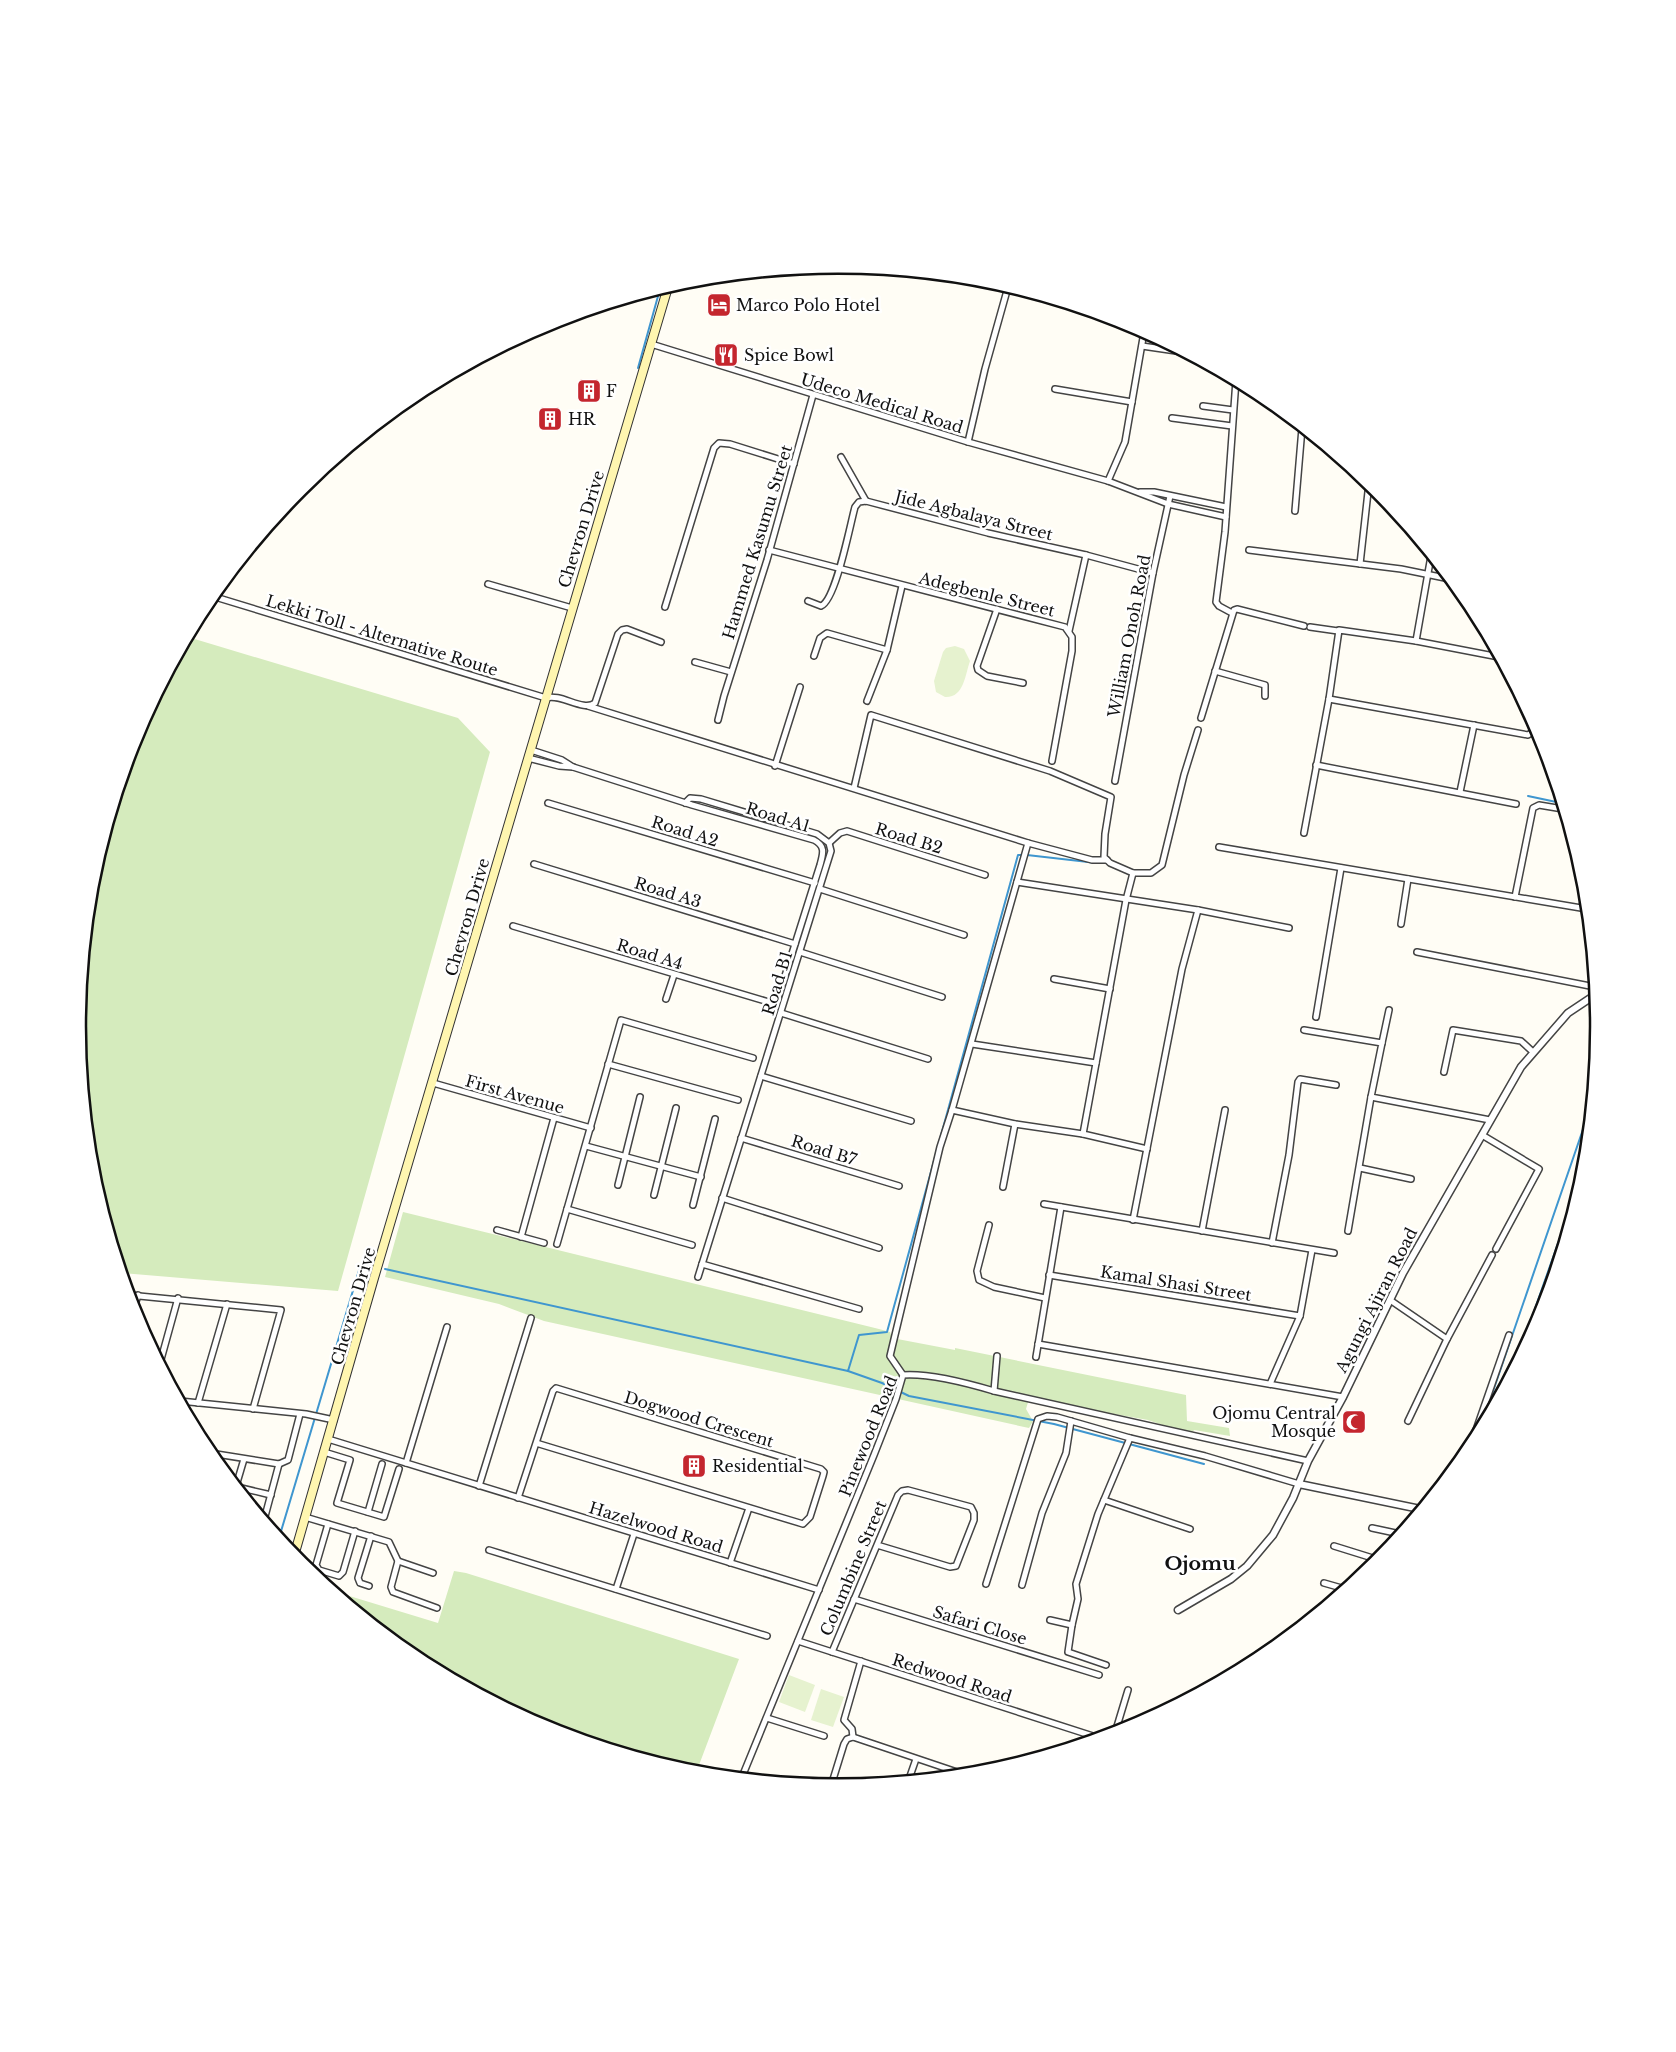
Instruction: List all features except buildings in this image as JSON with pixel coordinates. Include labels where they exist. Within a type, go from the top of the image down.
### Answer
[{"type":"main road","name":"Chevron Drive","points":[[296,1548],[665,295]]},
{"type":"street","points":[[968,442],[1006,294]]},
{"type":"street","points":[[1108,481],[1124,448],[1143,339]]},
{"type":"street","name":"Udeco Medical Road","points":[[651,344],[968,442],[1108,481],[1140,492]]},
{"type":"street","points":[[1142,346],[1164,349]]},
{"type":"street","points":[[1232,612],[1219,606],[1216,602],[1226,517],[1235,388]]},
{"type":"street","points":[[1055,389],[1132,402]]},
{"type":"street","name":"Hammed Kasumu Street","points":[[718,720],[814,395]]},
{"type":"street","points":[[1203,406],[1233,410]]},
{"type":"street","points":[[1172,418],[1232,426]]},
{"type":"street","points":[[1295,511],[1301,434]]},
{"type":"street","points":[[665,607],[714,448],[719,443],[730,444],[794,464]]},
{"type":"street","points":[[808,601],[821,606],[826,603],[839,570],[855,507],[859,502],[866,501],[841,457]]},
{"type":"street","points":[[1140,492],[1226,506]]},
{"type":"street","points":[[1140,492],[1168,504],[1226,517]]},
{"type":"street","points":[[1360,564],[1368,492]]},
{"type":"street","name":"William Onoh Road","points":[[1115,780],[1153,573],[1170,496]]},
{"type":"street","name":"Jide Agbalaya Street","points":[[866,501],[1153,573]]},
{"type":"street","name":"Adegbenle Street","points":[[769,550],[839,570],[1060,625],[1069,631],[1072,637],[1072,651],[1052,761]]},
{"type":"street","points":[[1249,550],[1360,564],[1441,577]]},
{"type":"street","points":[[1069,631],[1086,555]]},
{"type":"street","points":[[1416,641],[1430,563]]},
{"type":"street","points":[[488,584],[572,608]]},
{"type":"street","points":[[867,701],[887,650],[902,586]]},
{"type":"street","name":"Lekki Toll - Alternative Route","points":[[220,598],[546,698],[555,697],[588,706],[775,766],[854,788],[1028,843],[1092,860],[1107,860]]},
{"type":"street","points":[[997,609],[977,666],[978,670],[987,676],[1023,683]]},
{"type":"street","points":[[1201,718],[1232,612],[1237,609],[1307,627],[1338,631],[1341,629],[1492,656]]},
{"type":"street","points":[[588,706],[595,703],[618,634],[622,630],[661,642]]},
{"type":"street","points":[[1304,833],[1329,698],[1338,631]]},
{"type":"street","points":[[814,656],[820,638],[827,633],[887,650]]},
{"type":"street","points":[[695,662],[731,672]]},
{"type":"street","points":[[1215,671],[1265,685],[1265,696]]},
{"type":"street","points":[[775,766],[800,687]]},
{"type":"street","points":[[1329,698],[1528,735],[1531,733]]},
{"type":"street","points":[[854,788],[871,715],[1050,771],[1110,797],[1104,856],[1107,860],[1133,873],[1151,873],[1162,865],[1184,775],[1198,730]]},
{"type":"street","points":[[1460,792],[1474,725]]},
{"type":"street","name":"Road A1","points":[[530,754],[562,760],[573,767],[685,803],[818,842],[824,850],[778,998]]},
{"type":"street","points":[[1316,765],[1516,804]]},
{"type":"street","points":[[685,803],[690,798],[701,799],[816,834],[828,843]]},
{"type":"street","name":"Road A2","points":[[548,803],[814,883]]},
{"type":"street","points":[[1515,897],[1533,808],[1539,805],[1557,808]]},
{"type":"street","name":"Road B2","points":[[828,843],[840,833],[847,831],[985,875]]},
{"type":"street","name":"Road B1","points":[[698,1277],[820,889],[831,851],[828,843]]},
{"type":"street","points":[[903,1374],[890,1356],[940,1148],[972,1044],[1028,843]]},
{"type":"street","points":[[1219,847],[1580,907]]},
{"type":"street","name":"Road A3","points":[[534,864],[795,944]]},
{"type":"street","points":[[1316,1017],[1341,868]]},
{"type":"street","points":[[1083,1134],[1126,900],[1133,873]]},
{"type":"street","points":[[1401,924],[1408,879]]},
{"type":"street","points":[[1017,882],[1198,910],[1289,928]]},
{"type":"street","points":[[820,889],[964,935]]},
{"type":"street","points":[[1133,1220],[1182,970],[1198,910]]},
{"type":"street","name":"Road A4","points":[[513,926],[767,1003],[776,1001],[778,998]]},
{"type":"street","points":[[800,952],[942,997]]},
{"type":"street","points":[[1417,952],[1588,985]]},
{"type":"street","points":[[666,999],[674,974]]},
{"type":"street","points":[[1054,979],[1110,989]]},
{"type":"street","name":"Agungi Ajiran Road","points":[[1178,1610],[1231,1578],[1247,1566],[1273,1535],[1300,1484],[1308,1462],[1343,1397],[1403,1273],[1521,1067],[1568,1013],[1589,1000]]},
{"type":"street","points":[[1348,1231],[1371,1097],[1389,1010]]},
{"type":"street","points":[[781,1013],[928,1059]]},
{"type":"street","points":[[557,1244],[621,1020],[753,1058]]},
{"type":"street","points":[[1304,1030],[1382,1043]]},
{"type":"street","points":[[1444,1072],[1453,1030],[1521,1042],[1533,1052]]},
{"type":"street","points":[[972,1044],[1096,1064]]},
{"type":"street","points":[[608,1064],[738,1100]]},
{"type":"street","points":[[761,1076],[911,1121]]},
{"type":"street","points":[[1272,1243],[1289,1155],[1298,1082],[1300,1079],[1336,1085]]},
{"type":"street","name":"First Avenue","points":[[433,1083],[591,1128]]},
{"type":"street","points":[[618,1184],[640,1097]]},
{"type":"street","points":[[1371,1097],[1490,1120]]},
{"type":"street","points":[[654,1196],[676,1108]]},
{"type":"street","points":[[952,1110],[1015,1124],[1083,1134],[1147,1150]]},
{"type":"street","points":[[1202,1231],[1225,1110]]},
{"type":"street","points":[[521,1236],[554,1118]]},
{"type":"street","points":[[693,1205],[715,1119]]},
{"type":"street","points":[[1003,1187],[1015,1124]]},
{"type":"street","points":[[1482,1135],[1539,1169],[1496,1249]]},
{"type":"street","name":"Road B7","points":[[742,1138],[899,1186]]},
{"type":"street","points":[[586,1146],[701,1177]]},
{"type":"street","points":[[1360,1168],[1411,1179]]},
{"type":"street","points":[[722,1198],[878,1248]]},
{"type":"street","points":[[1044,1204],[1334,1254]]},
{"type":"street","points":[[1036,1357],[1060,1208]]},
{"type":"street","points":[[567,1209],[692,1245]]},
{"type":"street","points":[[989,1225],[977,1271],[980,1280],[994,1287],[1045,1298]]},
{"type":"street","points":[[497,1230],[544,1243]]},
{"type":"street","points":[[1270,1384],[1300,1316],[1312,1250]]},
{"type":"street","points":[[1408,1421],[1447,1339],[1492,1255]]},
{"type":"street","points":[[702,1264],[859,1309]]},
{"type":"street","name":"Kamal Shasi Street","points":[[1049,1275],[1300,1316]]},
{"type":"street","points":[[137,1298],[138,1295],[178,1298],[281,1310],[253,1409]]},
{"type":"street","points":[[162,1355],[178,1298]]},
{"type":"street","points":[[1390,1300],[1447,1339]]},
{"type":"street","points":[[198,1403],[227,1304]]},
{"type":"street","points":[[479,1486],[531,1318]]},
{"type":"street","points":[[406,1463],[447,1327]]},
{"type":"street","points":[[1481,1414],[1509,1335]]},
{"type":"street","points":[[1038,1344],[1343,1397]]},
{"type":"street","points":[[994,1391],[997,1356]]},
{"type":"street","name":"Pinewood Road","points":[[744,1771],[896,1399],[903,1374],[918,1374],[964,1382],[994,1391],[1308,1462]]},
{"type":"street","name":"Dogwood Crescent","points":[[556,1388],[821,1469],[824,1472],[810,1517],[803,1524],[536,1443],[553,1391],[556,1388]]},
{"type":"street","points":[[187,1402],[311,1415],[334,1420]]},
{"type":"street","points":[[221,1455],[279,1464],[288,1460],[300,1414]]},
{"type":"street","points":[[986,1584],[1037,1422],[1047,1416],[1071,1427],[1130,1438],[1205,1456],[1300,1484],[1415,1508]]},
{"type":"street","points":[[1022,1585],[1039,1521],[1066,1453],[1071,1427]]},
{"type":"street","points":[[1106,1665],[1068,1652],[1078,1599],[1076,1584],[1098,1514],[1130,1438]]},
{"type":"street","name":"Hazelwood Road","points":[[328,1439],[819,1590]]},
{"type":"street","points":[[518,1498],[536,1443]]},
{"type":"street","points":[[324,1452],[350,1460],[337,1503],[384,1517],[399,1469]]},
{"type":"street","points":[[239,1479],[244,1459]]},
{"type":"street","points":[[266,1513],[279,1464]]},
{"type":"street","points":[[368,1512],[382,1464]]},
{"type":"street","points":[[245,1488],[271,1495]]},
{"type":"street","name":"Columbine Street","points":[[832,1652],[898,1495],[902,1491],[908,1490],[971,1507],[974,1513],[974,1520],[956,1566],[950,1566],[877,1545]]},
{"type":"street","points":[[1104,1500],[1190,1529]]},
{"type":"street","points":[[730,1563],[749,1508]]},
{"type":"street","points":[[305,1518],[389,1542],[398,1561],[391,1587],[393,1592],[437,1608]]},
{"type":"street","points":[[319,1570],[316,1565],[328,1524]]},
{"type":"street","points":[[1372,1528],[1393,1533]]},
{"type":"street","points":[[319,1570],[339,1576],[343,1572],[355,1531]]},
{"type":"street","points":[[616,1589],[634,1534]]},
{"type":"street","points":[[369,1586],[360,1583],[358,1578],[371,1536]]},
{"type":"street","points":[[1334,1546],[1371,1557]]},
{"type":"street","points":[[489,1550],[768,1636]]},
{"type":"street","points":[[398,1561],[433,1572]]},
{"type":"street","points":[[1324,1583],[1338,1587]]},
{"type":"street","name":"Safari Close","points":[[854,1599],[1099,1675]]},
{"type":"street","points":[[1050,1620],[1072,1626]]},
{"type":"street","name":"Redwood Road","points":[[798,1641],[1089,1735]]},
{"type":"street","points":[[853,1737],[852,1729],[844,1720],[861,1661]]},
{"type":"street","points":[[1118,1724],[1128,1690]]},
{"type":"street","points":[[766,1718],[824,1736]]},
{"type":"street","points":[[834,1778],[844,1744],[847,1739],[853,1737],[948,1769]]},
{"type":"street","points":[[911,1774],[916,1759]]},
{"type":"green space","points":[[194,639],[458,718],[490,752],[338,1291],[128,1274],[112,1221],[101,1173],[88,1075],[86,1026],[93,928],[101,879],[112,831],[126,784],[143,738]]},
{"type":"green space","points":[[955,646],[964,649],[970,661],[960,690],[956,694],[945,697],[936,692],[934,681],[943,652],[946,648]]},
{"type":"green space","points":[[403,1212],[879,1329],[890,1332],[892,1338],[955,1350],[955,1348],[1186,1395],[1187,1421],[1229,1428],[1230,1436],[1194,1430],[1191,1435],[1148,1420],[1029,1399],[1026,1409],[1033,1421],[1029,1428],[544,1321],[499,1304],[385,1277]]},
{"type":"green space","points":[[454,1571],[466,1573],[739,1659],[699,1764],[643,1752],[596,1738],[550,1721],[506,1700],[462,1677],[420,1651],[347,1595],[438,1623]]},
{"type":"green space","points":[[789,1675],[815,1685],[805,1712],[779,1702]]},
{"type":"green space","points":[[821,1689],[844,1697],[833,1727],[811,1720]]},
{"type":"water","points":[[1557,1245],[1550,1268],[1531,1317]]},
{"type":"waterway","points":[[638,368],[658,297]]},
{"type":"waterway","points":[[1528,796],[1555,802]]},
{"type":"waterway","points":[[385,1269],[848,1371],[859,1335],[887,1332],[1018,855],[1022,855]]},
{"type":"waterway","points":[[1027,855],[1097,863]]},
{"type":"waterway","points":[[1490,1400],[1581,1134]]},
{"type":"waterway","points":[[281,1531],[360,1267],[367,1266]]},
{"type":"waterway","points":[[848,1371],[882,1383],[909,1396],[1054,1424],[1204,1464]]},
{"type":"place","name":"Marco Polo Hotel","points":[[719,305]]},
{"type":"place","name":"Spice Bowl","points":[[726,355]]},
{"type":"place","name":"F","points":[[589,391]]},
{"type":"place","name":"HR","points":[[550,419]]},
{"type":"place","name":"Ojomu Central Mosque","points":[[1354,1422]]},
{"type":"place","name":"Residential","points":[[694,1466]]},
{"type":"district","name":"Ojomu","points":[[1200,1563]]}]
